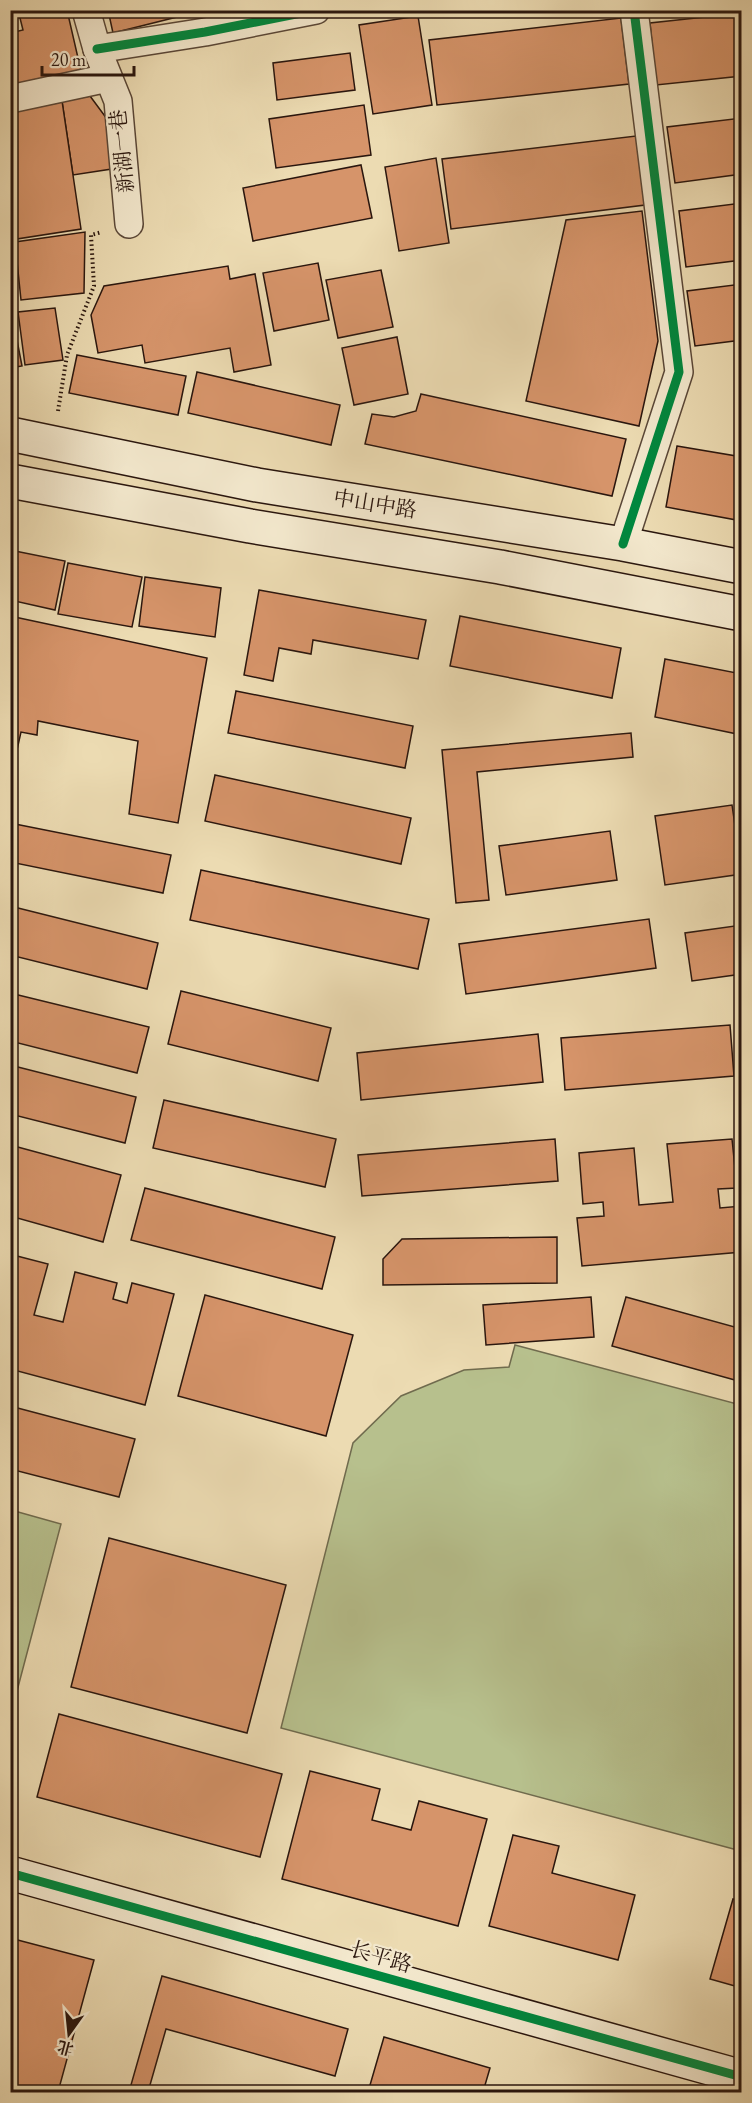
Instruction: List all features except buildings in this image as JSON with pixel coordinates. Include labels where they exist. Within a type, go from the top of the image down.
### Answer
[{"type":"street","name":"新湖一巷","points":[[86,10],[97,49],[118,101],[129,224]]},
{"type":"street","points":[[97,49],[205,32],[316,10]]},
{"type":"street","points":[[623,544],[679,372],[634,10]]},
{"type":"street","points":[[10,99],[108,78]]},
{"type":"street","name":"中山中路","points":[[10,434],[257,485],[623,544],[741,567]]},
{"type":"street","name":"中山中路","points":[[10,481],[250,526],[500,567],[741,614]]},
{"type":"street","name":"长平路","points":[[10,1857],[741,2059]]},
{"type":"street","name":"长平路","points":[[10,1873],[741,2077]]},
{"type":"path","points":[[52,442],[68,355],[94,286],[91,235],[129,224]]},
{"type":"green space","points":[[515,1345],[741,1405],[741,1851],[281,1728],[353,1443],[401,1396],[464,1370],[509,1367]]},
{"type":"green space","points":[[11,1510],[61,1524],[17,1691],[10,1689]]},
{"type":"cycle path","points":[[97,49],[205,32],[316,10]]},
{"type":"cycle path","points":[[623,544],[679,372],[634,10]]},
{"type":"cycle path","points":[[10,1873],[742,2077]]}]
